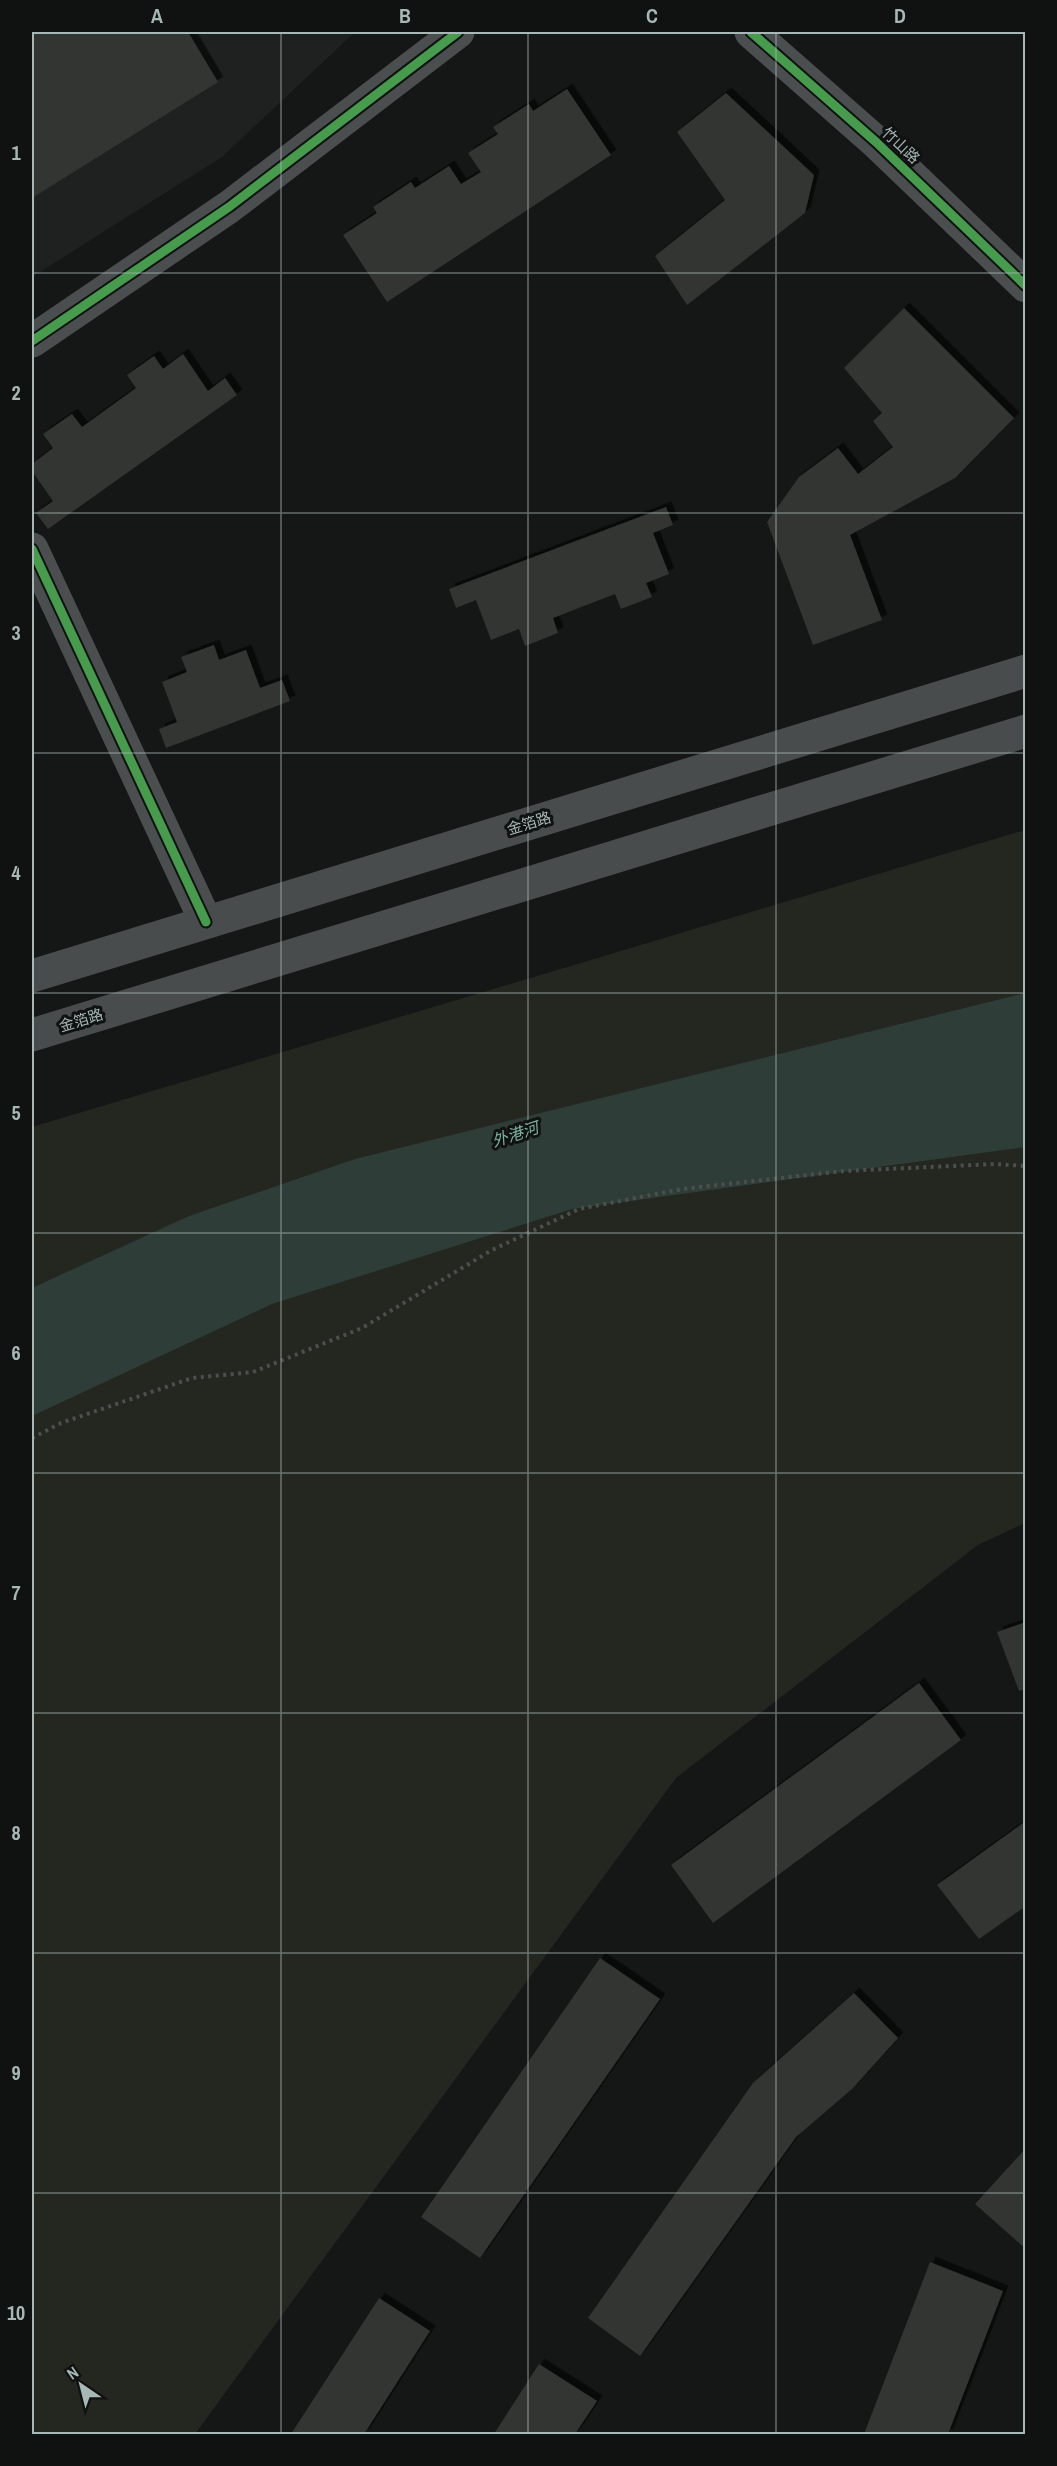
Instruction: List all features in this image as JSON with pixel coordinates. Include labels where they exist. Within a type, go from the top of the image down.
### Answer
[{"type":"main road","name":"金箔路","points":[[32,976],[1026,671]]},
{"type":"main road","name":"金箔路","points":[[32,1035],[1026,731]]},
{"type":"street","points":[[32,341],[229,207],[458,32]]},
{"type":"street","name":"竹山路","points":[[751,32],[876,142],[1026,286]]},
{"type":"street","points":[[32,549],[206,922]]},
{"type":"path","points":[[32,1438],[62,1423],[192,1378],[253,1372],[362,1328],[492,1250],[579,1209],[682,1190],[844,1171],[995,1164],[1026,1166]]},
{"type":"shaded area","points":[[32,32],[355,32],[222,157],[32,277]]},
{"type":"shaded area","points":[[1025,830],[1025,1523],[978,1545],[676,1778],[195,2434],[32,2434],[32,1127]]},
{"type":"water","name":"外港河","points":[[1025,993],[1025,1147],[572,1209],[272,1304],[32,1416],[32,1288],[189,1216],[355,1159]]},
{"type":"building","points":[[32,32],[188,32],[218,82],[32,198]]},
{"type":"building","points":[[567,89],[611,155],[387,302],[343,235],[377,213],[373,207],[411,182],[415,188],[449,166],[461,184],[481,172],[468,153],[498,134],[493,127],[529,104],[533,111]]},
{"type":"building","points":[[726,93],[814,175],[805,213],[687,305],[655,256],[725,200],[677,132]]},
{"type":"building","points":[[904,308],[1014,418],[955,478],[850,535],[882,620],[813,645],[767,522],[799,477],[838,448],[858,474],[893,447],[873,421],[882,413],[844,368]]},
{"type":"building","points":[[183,354],[208,391],[225,378],[237,395],[48,529],[36,513],[53,501],[32,471],[32,464],[53,448],[43,434],[72,414],[82,427],[136,388],[127,375],[154,356],[163,369]]},
{"type":"building","points":[[666,507],[673,525],[653,533],[669,574],[646,583],[652,597],[621,609],[615,594],[553,618],[558,633],[525,646],[519,629],[491,640],[476,600],[456,608],[449,589]]},
{"type":"building","points":[[214,645],[219,660],[246,650],[260,688],[282,680],[290,701],[166,748],[159,729],[177,722],[162,682],[187,672],[181,657]]},
{"type":"building","points":[[1026,1622],[1026,1689],[1019,1691],[997,1632]]},
{"type":"building","points":[[919,1683],[961,1740],[713,1923],[671,1865]]},
{"type":"building","points":[[1026,1821],[1026,1906],[979,1939],[937,1885]]},
{"type":"building","points":[[600,1958],[660,1999],[480,2258],[421,2217]]},
{"type":"building","points":[[854,1993],[898,2038],[852,2089],[796,2137],[640,2356],[588,2318],[753,2083]]},
{"type":"building","points":[[1026,2148],[1026,2249],[975,2204]]},
{"type":"building","points":[[930,2262],[1003,2291],[948,2434],[864,2434]]},
{"type":"building","points":[[379,2298],[430,2331],[364,2434],[291,2434]]},
{"type":"building","points":[[539,2364],[597,2401],[575,2434],[494,2434]]},
{"type":"cycle path","points":[[32,341],[229,207],[458,32]]},
{"type":"cycle path","points":[[751,32],[876,142],[1026,286]]},
{"type":"cycle path","points":[[32,549],[206,922]]}]
